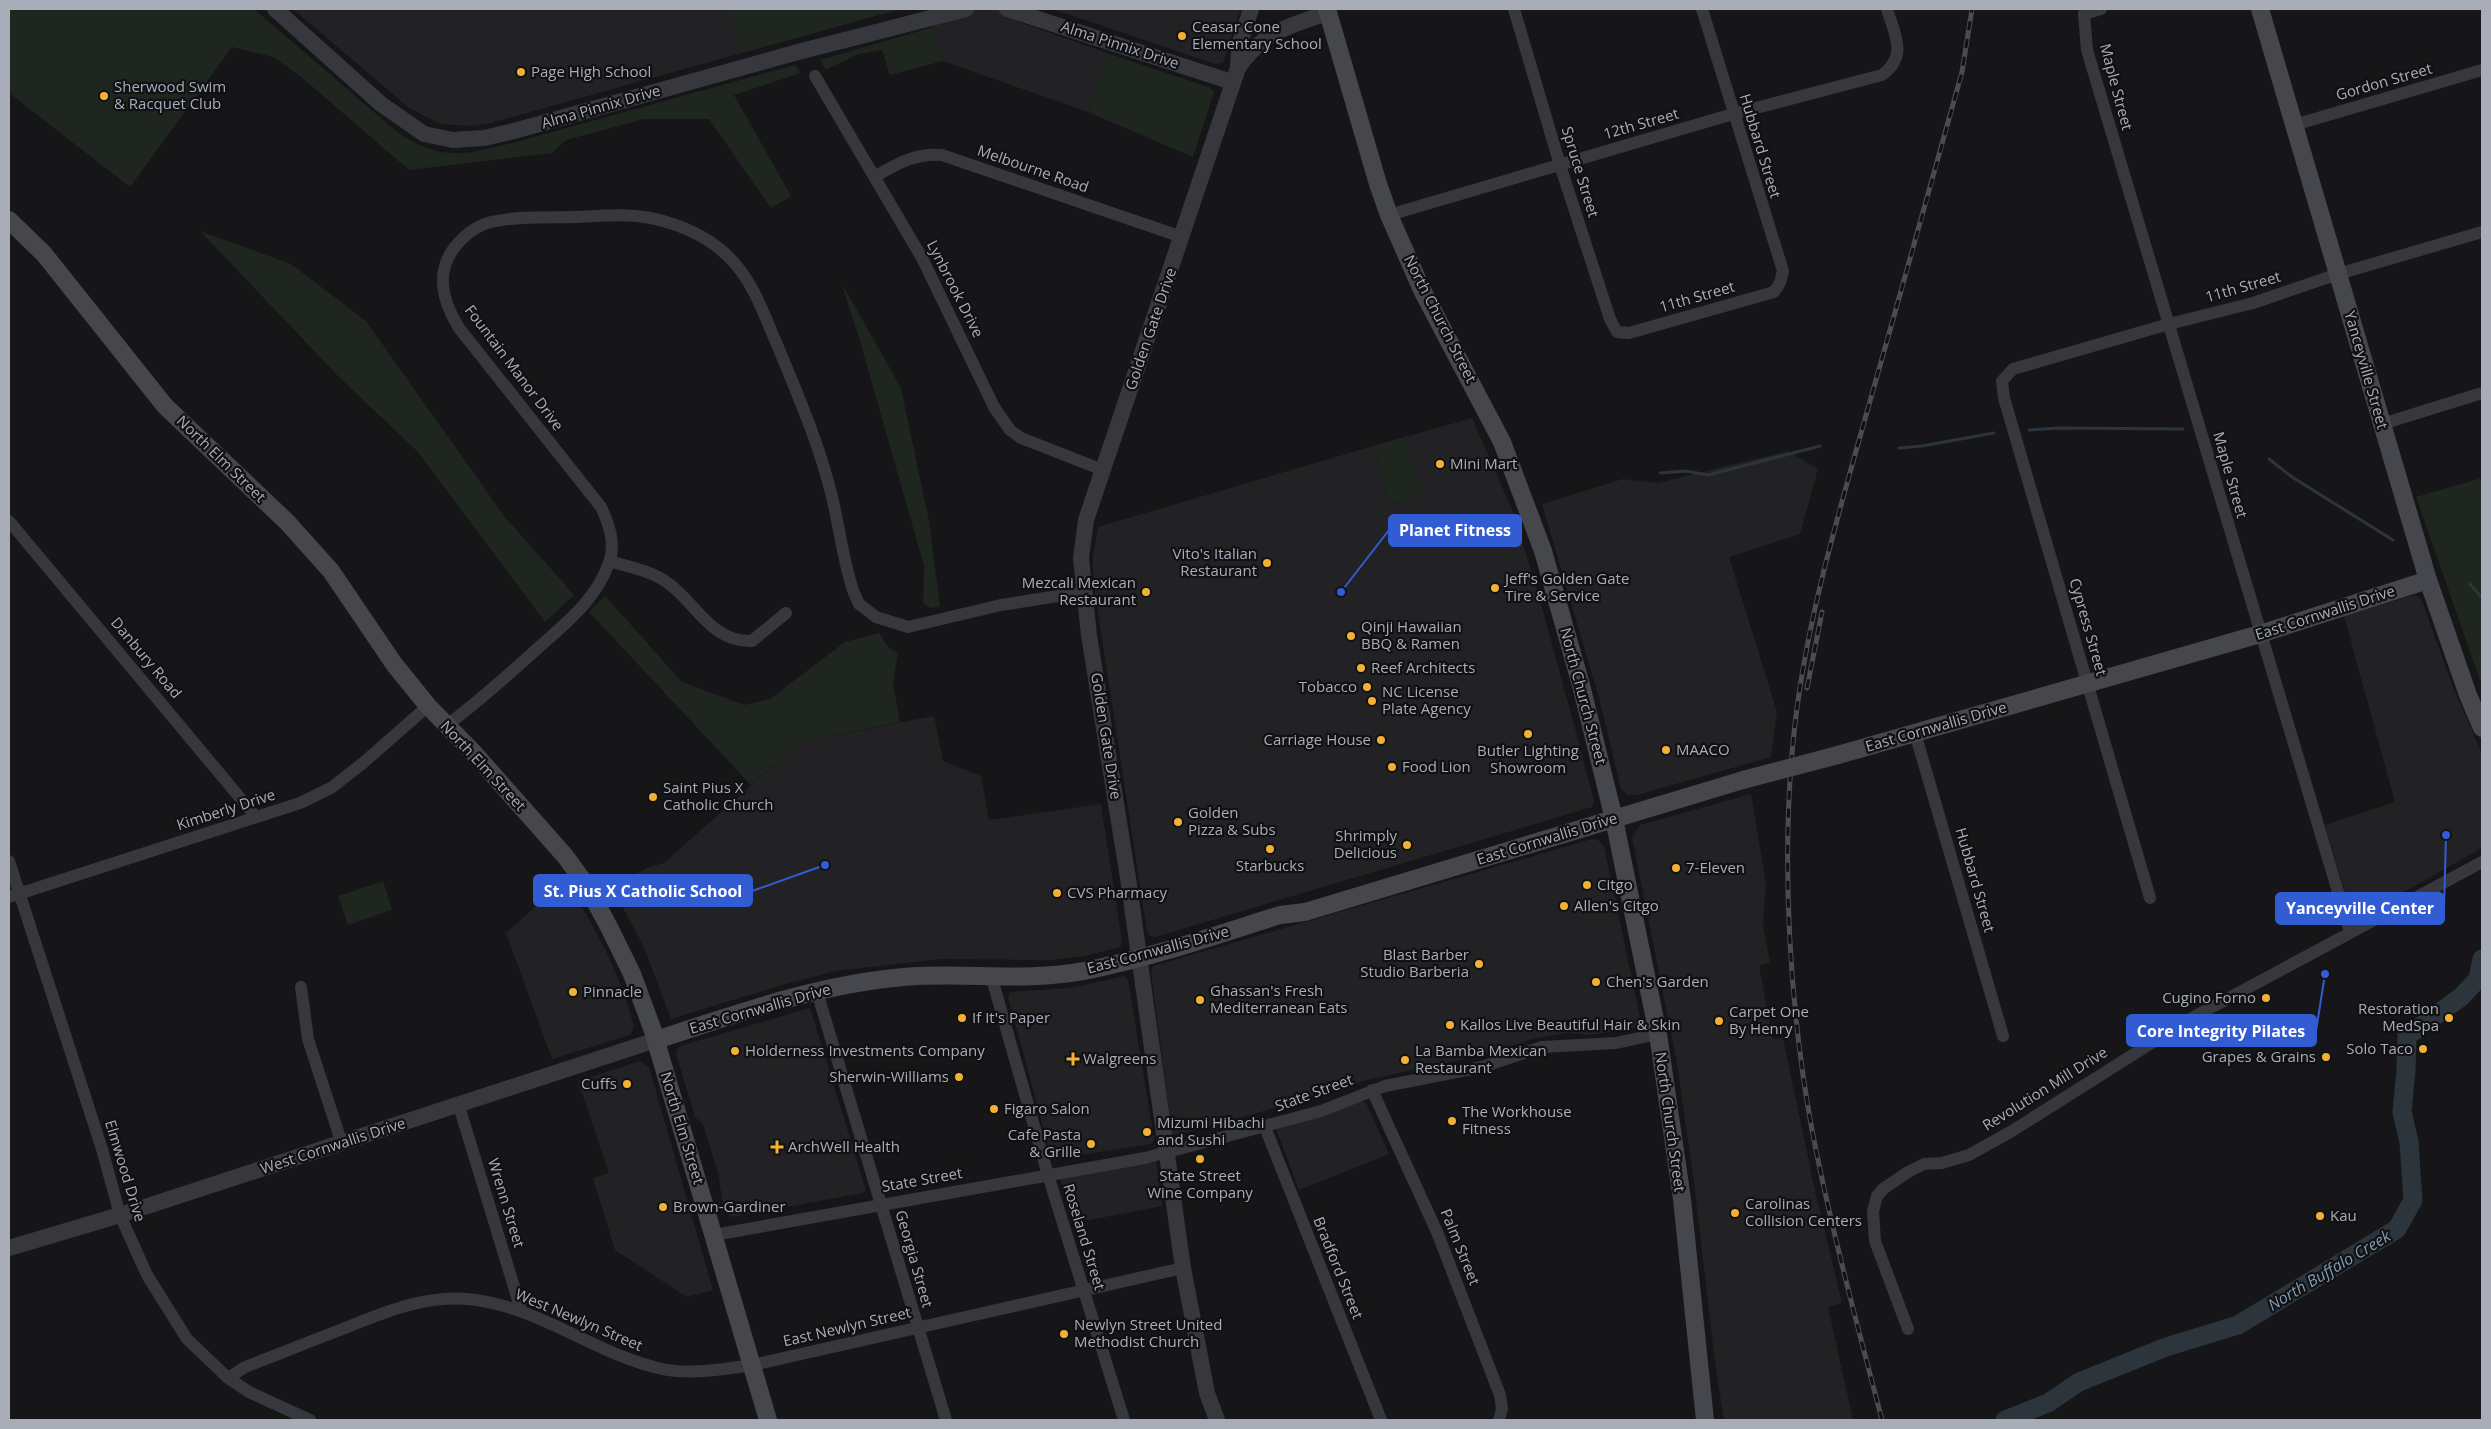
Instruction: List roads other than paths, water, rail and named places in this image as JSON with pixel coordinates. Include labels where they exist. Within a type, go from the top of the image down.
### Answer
[{"type":"main road","name":"Yanceyville Street","points":[[2260,9],[2428,580],[2468,695],[2482,728]]},
{"type":"main road","name":"North Church Street","points":[[1328,11],[1378,184],[1389,215],[1422,290],[1502,442],[1532,518],[1570,644],[1614,819],[1658,1034],[1680,1190],[1705,1420]]},
{"type":"main road","name":"North Elm Street","points":[[9,220],[44,254],[165,406],[287,522],[331,571],[394,664],[428,706],[473,752],[552,842],[587,886],[632,974],[656,1040],[768,1420]]},
{"type":"main road","name":"East Cornwallis Drive","points":[[656,1040],[754,1009],[844,985],[904,977],[1050,976],[1084,971],[1139,957],[1280,915],[1305,912],[1743,780],[1838,755],[2260,634],[2428,580]]},
{"type":"street","name":"Alma Pinnix Drive","points":[[275,9],[380,104],[424,134],[453,140],[484,138],[514,131],[798,52],[966,9]]},
{"type":"street","name":"Alma Pinnix Drive","points":[[1008,9],[1235,75]]},
{"type":"street","name":"Golden Gate Drive","points":[[1217,1420],[1207,1393],[1183,1268],[1165,1153],[1139,957],[1083,592],[1081,558],[1086,520],[1235,75],[1239,46],[1251,9]]},
{"type":"street","name":"Spruce Street","points":[[1514,9],[1560,165],[1610,319],[1617,332],[1629,333]]},
{"type":"street","name":"Hubbard Street","points":[[1702,9],[1783,271],[1780,283],[1774,292]]},
{"type":"street","name":"12th Street","points":[[1389,215],[1733,114],[1882,75],[1893,67],[1897,60],[1898,46],[1888,9]]},
{"type":"street","name":"Maple Street","points":[[2101,9],[2084,14],[2087,50],[2350,932]]},
{"type":"street","name":"Golden Gate Drive","points":[[1235,75],[1248,55],[1270,34],[1328,11]]},
{"type":"street","name":"Gordon Street","points":[[2294,125],[2482,70]]},
{"type":"street","name":"Lynbrook Drive","points":[[814,76],[876,176],[922,258],[994,407],[1010,430],[1020,438],[1104,470]]},
{"type":"street","name":"Melbourne Road","points":[[876,176],[907,158],[919,155],[942,155],[1182,236]]},
{"type":"street","name":"Fountain Manor Drive","points":[[446,726],[486,695],[581,609],[598,588],[610,561],[610,532],[601,507],[459,328],[449,308],[443,287],[443,265],[457,244],[472,230],[491,222],[534,218],[638,215],[662,220],[690,230],[723,252],[746,277],[754,289],[816,438],[854,593],[859,604],[876,617],[908,627],[1001,605],[1083,592]]},
{"type":"street","name":"11th Street","points":[[2013,369],[2169,324],[2253,303],[2338,274],[2482,232]]},
{"type":"street","name":"11th Street","points":[[1629,333],[1774,292]]},
{"type":"street","name":"Cypress Street","points":[[2013,369],[2002,381],[2004,398],[2150,898]]},
{"type":"street","points":[[2382,424],[2482,393]]},
{"type":"street","name":"Danbury Road","points":[[9,521],[256,817]]},
{"type":"street","points":[[610,561],[653,574],[666,581],[702,618],[730,639],[752,641],[786,613]]},
{"type":"street","name":"Kimberly Drive","points":[[14,895],[300,803],[331,788],[363,763],[428,706]]},
{"type":"street","name":"Hubbard Street","points":[[1915,733],[2003,1036]]},
{"type":"street","name":"Elmwood Drive","points":[[9,861],[14,895],[102,1149],[120,1215],[147,1275],[187,1338],[228,1378],[249,1392],[310,1420]]},
{"type":"street","name":"Revolution Mill Drive","points":[[1908,1329],[1875,1241],[1873,1211],[1877,1196],[1883,1189],[1924,1164],[1942,1163],[1969,1155],[2012,1131],[2188,1020],[2482,862]]},
{"type":"street","name":"Roseland Street","points":[[992,976],[1048,1175],[1124,1420]]},
{"type":"street","points":[[301,987],[308,1039],[342,1144]]},
{"type":"street","name":"Georgia Street","points":[[817,992],[946,1420]]},
{"type":"street","name":"State Street","points":[[714,1235],[1165,1153],[1265,1127],[1338,1105],[1372,1090],[1482,1067],[1550,1045],[1582,1046],[1616,1043],[1658,1034]]},
{"type":"street","name":"West Cornwallis Drive","points":[[9,1248],[120,1215],[342,1144],[656,1040]]},
{"type":"street","name":"Palm Street","points":[[1372,1090],[1448,1258],[1500,1395],[1502,1409],[1499,1420]]},
{"type":"street","name":"Wrenn Street","points":[[459,1106],[521,1310]]},
{"type":"street","name":"Bradford Street","points":[[1265,1127],[1381,1420]]},
{"type":"street","name":"East Newlyn Street","points":[[752,1365],[1183,1268]]},
{"type":"street","name":"West Newlyn Street","points":[[228,1378],[245,1367],[398,1307],[432,1299],[467,1299],[521,1310],[624,1358],[664,1370],[704,1370],[752,1365]]},
{"type":"waterway","points":[[2029,430],[2060,428],[2183,429]]},
{"type":"waterway","points":[[1899,448],[1922,446],[1994,433]]},
{"type":"waterway","points":[[1660,473],[1686,471],[1708,475],[1820,446]]},
{"type":"waterway","points":[[2269,459],[2292,477],[2393,540]]},
{"type":"waterway","points":[[2470,584],[2482,598]]},
{"type":"waterway","name":"North Buffalo Creek","points":[[2005,1420],[2048,1403],[2079,1382],[2166,1347],[2238,1325],[2397,1229],[2413,1200],[2409,1142],[2402,1112],[2407,1036],[2461,997],[2478,979],[2482,959]]},
{"type":"railway","points":[[1882,1420],[1827,1203],[1804,1084],[1793,987],[1790,938],[1788,888],[1789,790],[1793,743],[1804,663],[1821,583],[1841,504],[1962,72],[1972,9]]},
{"type":"railway","points":[[1807,688],[1822,612]]},
{"type":"place","name":"Ceasar Cone Elementary School","points":[[1182,36]]},
{"type":"place","name":"Page High School","points":[[521,72]]},
{"type":"place","name":"Sherwood Swim & Racquet Club","points":[[104,96]]},
{"type":"place","name":"Mini Mart","points":[[1440,464]]},
{"type":"place","name":"Vito's Italian Restaurant","points":[[1267,563]]},
{"type":"place","name":"Jeff's Golden Gate Tire & Service","points":[[1495,588]]},
{"type":"place","name":"Mezcali Mexican Restaurant","points":[[1146,592]]},
{"type":"place","name":"Planet Fitness","points":[[1341,592]]},
{"type":"place","name":"Qinji Hawaiian BBQ & Ramen","points":[[1351,636]]},
{"type":"place","name":"Reef Architects","points":[[1361,668]]},
{"type":"place","name":"Tobacco","points":[[1367,687]]},
{"type":"place","name":"NC License Plate Agency","points":[[1372,701]]},
{"type":"place","name":"Butler Lighting Showroom","points":[[1528,734]]},
{"type":"place","name":"Carriage House","points":[[1381,740]]},
{"type":"place","name":"MAACO","points":[[1666,750]]},
{"type":"place","name":"Food Lion","points":[[1392,767]]},
{"type":"place","name":"Saint Pius X Catholic Church","points":[[653,797]]},
{"type":"place","name":"Golden Pizza & Subs","points":[[1178,822]]},
{"type":"place","name":"Yanceyville Center","points":[[2446,835]]},
{"type":"place","name":"Shrimply Delicious","points":[[1407,845]]},
{"type":"place","name":"Starbucks","points":[[1270,849]]},
{"type":"place","name":"St. Pius X Catholic School","points":[[825,865]]},
{"type":"place","name":"7-Eleven","points":[[1676,868]]},
{"type":"place","name":"Citgo","points":[[1587,885]]},
{"type":"place","name":"CVS Pharmacy","points":[[1057,893]]},
{"type":"place","name":"Allen's Citgo","points":[[1564,906]]},
{"type":"place","name":"Blast Barber Studio Barberia","points":[[1479,964]]},
{"type":"place","name":"Core Integrity Pilates","points":[[2325,974]]},
{"type":"place","name":"Chen's Garden","points":[[1596,982]]},
{"type":"place","name":"Pinnacle","points":[[573,992]]},
{"type":"place","name":"Cugino Forno","points":[[2266,998]]},
{"type":"place","name":"Ghassan's Fresh Mediterranean Eats","points":[[1200,1000]]},
{"type":"place","name":"If It's Paper","points":[[962,1018]]},
{"type":"place","name":"Restoration MedSpa","points":[[2449,1018]]},
{"type":"place","name":"Carpet One By Henry","points":[[1719,1021]]},
{"type":"place","name":"Kallos Live Beautiful Hair & Skin","points":[[1450,1025]]},
{"type":"place","name":"Solo Taco","points":[[2423,1049]]},
{"type":"place","name":"Holderness Investments Company","points":[[735,1051]]},
{"type":"place","name":"Grapes & Grains","points":[[2326,1057]]},
{"type":"place","name":"Walgreens","points":[[1073,1059]]},
{"type":"place","name":"La Bamba Mexican Restaurant","points":[[1405,1060]]},
{"type":"place","name":"Sherwin-Williams","points":[[959,1077]]},
{"type":"place","name":"Cuffs","points":[[627,1084]]},
{"type":"place","name":"Figaro Salon","points":[[994,1109]]},
{"type":"place","name":"The Workhouse Fitness","points":[[1452,1121]]},
{"type":"place","name":"Mizumi Hibachi and Sushi","points":[[1147,1132]]},
{"type":"place","name":"Cafe Pasta & Grille","points":[[1091,1144]]},
{"type":"place","name":"ArchWell Health","points":[[777,1147]]},
{"type":"place","name":"State Street Wine Company","points":[[1200,1159]]},
{"type":"place","name":"Brown-Gardiner","points":[[663,1207]]},
{"type":"place","name":"Carolinas Collision Centers","points":[[1735,1213]]},
{"type":"place","name":"Kau","points":[[2320,1216]]},
{"type":"place","name":"Newlyn Street United Methodist Church","points":[[1064,1334]]}]
